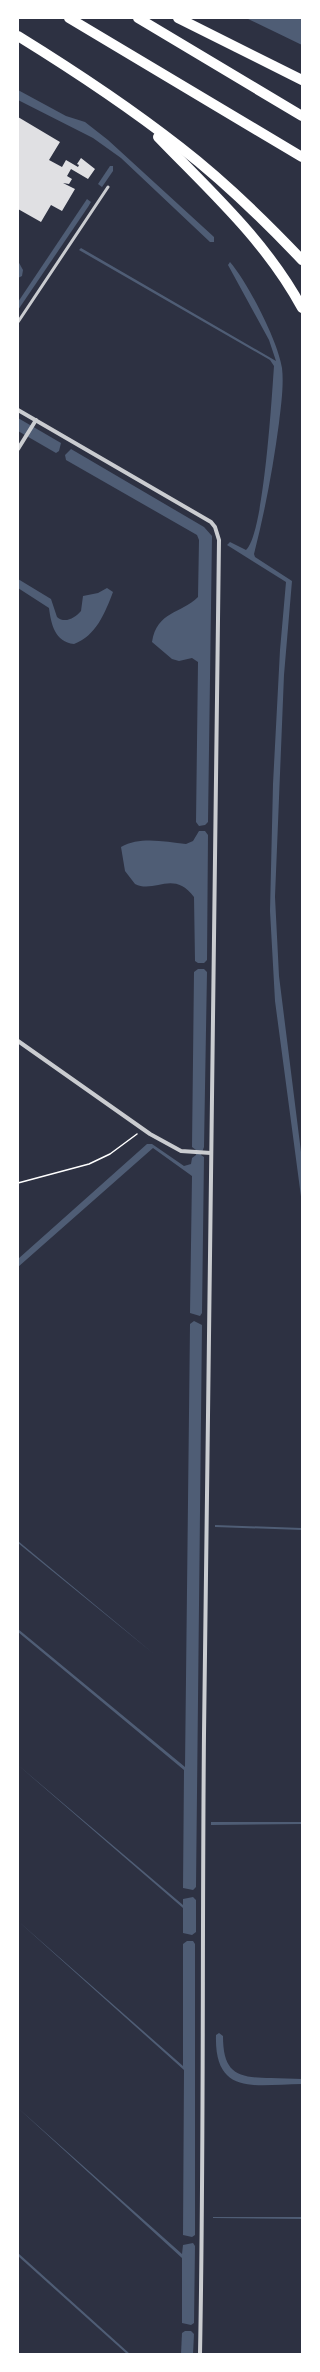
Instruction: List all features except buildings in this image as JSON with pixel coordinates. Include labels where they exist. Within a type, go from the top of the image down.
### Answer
[{"type":"highway","points":[[70,18],[302,157]]},
{"type":"highway","points":[[138,18],[302,116]]},
{"type":"highway","points":[[178,18],[302,80]]},
{"type":"highway","points":[[18,36],[65,65],[180,147],[246,204],[302,260]]},
{"type":"highway","points":[[140,118],[252,233],[270,256],[302,308]]},
{"type":"street","points":[[18,410],[211,522],[215,527],[219,540],[203,1885],[204,2130],[200,2354]]},
{"type":"street","points":[[18,449],[36,420]]},
{"type":"street","points":[[18,1041],[144,1129],[181,1151],[211,1153]]},
{"type":"lane","points":[[18,322],[108,187]]},
{"type":"path","points":[[18,1183],[89,1164],[110,1154],[144,1129]]},
{"type":"water","points":[[246,18],[302,18],[302,45]]},
{"type":"water","points":[[18,90],[66,116],[85,122],[108,140],[214,237],[214,242],[210,242],[121,158],[93,138],[18,100]]},
{"type":"water","points":[[110,166],[113,166],[113,171],[102,187],[98,184]]},
{"type":"water","points":[[87,199],[91,202],[88,207],[18,310],[18,302]]},
{"type":"water","points":[[81,248],[276,361],[269,340],[228,265],[230,262],[245,284],[269,328],[282,368],[283,381],[279,423],[262,522],[254,554],[255,557],[292,581],[284,675],[275,897],[279,976],[302,1160],[302,1204],[275,1001],[270,911],[273,784],[280,650],[286,582],[227,545],[230,542],[246,550],[252,539],[258,519],[266,463],[274,366],[270,360],[79,250]]},
{"type":"water","points":[[18,261],[23,270],[22,276],[18,278]]},
{"type":"water","points":[[18,418],[61,443],[59,451],[56,453],[18,431]]},
{"type":"water","points":[[71,449],[204,527],[212,536],[208,822],[205,825],[199,826],[196,822],[198,662],[192,658],[179,661],[172,659],[152,642],[159,624],[164,619],[170,614],[191,603],[198,597],[199,540],[197,535],[66,460],[65,455]]},
{"type":"water","points":[[18,579],[51,599],[57,617],[63,620],[73,618],[81,611],[83,596],[98,593],[107,588],[113,592],[103,616],[94,630],[82,640],[74,644],[62,640],[58,636],[51,620],[49,608],[18,588]]},
{"type":"water","points":[[199,831],[205,831],[208,835],[207,960],[204,963],[198,963],[195,961],[194,897],[186,889],[171,883],[150,886],[135,884],[125,871],[121,847],[145,841],[186,844],[193,841]]},
{"type":"water","points":[[198,969],[204,969],[207,972],[204,1147],[201,1155],[204,1157],[202,1313],[200,1316],[190,1313],[192,1176],[153,1148],[18,1267],[18,1259],[147,1144],[152,1144],[184,1166],[191,1164],[192,1158],[196,1155],[196,1150],[192,1147],[194,972]]},
{"type":"water","points":[[194,1321],[202,1325],[196,1887],[193,1890],[183,1888],[184,1770],[18,1632],[18,1629],[185,1767],[190,1324]]},
{"type":"water","points":[[215,1525],[302,1528],[302,1530],[215,1527]]},
{"type":"water","points":[[18,1541],[154,1654],[18,1543]]},
{"type":"water","points":[[18,1765],[183,1905],[183,1899],[193,1897],[196,1900],[196,1932],[192,1935],[183,1933],[183,1908]]},
{"type":"water","points":[[211,1822],[302,1822],[302,1824],[211,1825]]},
{"type":"water","points":[[18,1921],[183,2066],[183,1944],[187,1941],[193,1941],[195,1944],[195,2235],[192,2237],[183,2235],[184,2070]]},
{"type":"water","points":[[219,2033],[223,2036],[226,2058],[229,2066],[234,2071],[249,2077],[302,2079],[302,2084],[255,2085],[242,2083],[231,2078],[222,2069],[217,2055],[216,2035]]},
{"type":"water","points":[[18,2108],[182,2254],[183,2245],[193,2243],[195,2246],[194,2323],[191,2325],[182,2323],[182,2258]]},
{"type":"water","points":[[302,2217],[302,2219],[213,2218]]},
{"type":"water","points":[[18,2253],[130,2354],[127,2354],[18,2256]]},
{"type":"water","points":[[185,2331],[191,2331],[194,2334],[193,2354],[181,2354],[182,2333]]}]
